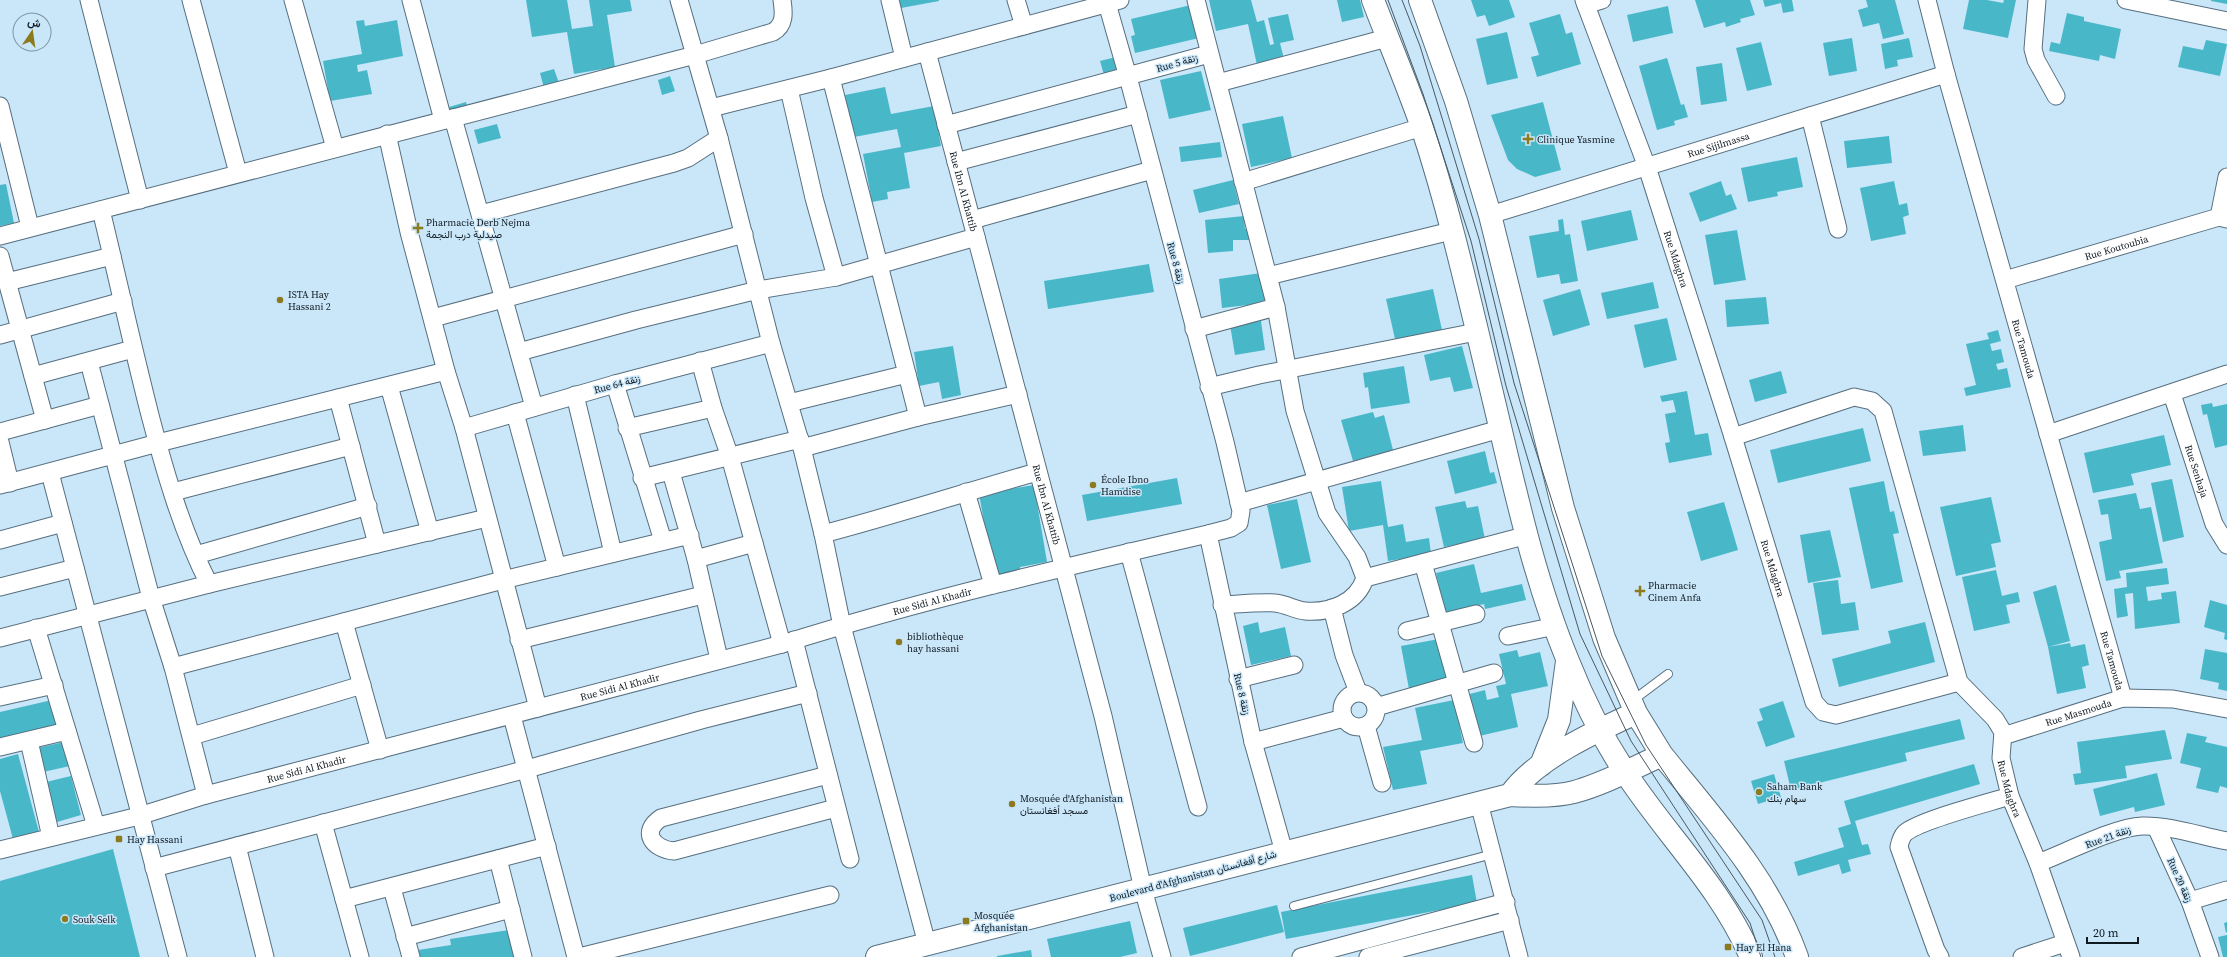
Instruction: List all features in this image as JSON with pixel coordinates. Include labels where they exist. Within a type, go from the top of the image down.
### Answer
[{"type":"main road","points":[[1373,0],[1422,127],[1451,231],[1528,535],[1555,626],[1567,660],[1601,730],[1625,773],[1712,886],[1739,930],[1751,957]]},
{"type":"main road","points":[[1420,0],[1456,101],[1490,215],[1563,508],[1604,638],[1634,707],[1662,754],[1750,867],[1788,931],[1797,957]]},
{"type":"main road","points":[[1541,765],[1558,720],[1567,660]]},
{"type":"main road","points":[[1510,795],[1519,782],[1541,765],[1601,730],[1634,707]]},
{"type":"main road","name":"Boulevard d'Afghanistan شارع أفغانستان","points":[[877,957],[1510,795],[1526,796],[1573,793],[1625,773],[1662,754]]},
{"type":"street","points":[[89,0],[140,200]]},
{"type":"street","points":[[191,0],[238,173]]},
{"type":"street","points":[[294,0],[335,148]]},
{"type":"street","points":[[411,0],[448,119],[481,214],[534,408]]},
{"type":"street","points":[[679,0],[720,138],[771,343],[801,444],[823,534],[842,626],[927,944]]},
{"type":"street","points":[[0,236],[695,55],[778,29],[782,22],[782,0]]},
{"type":"street","points":[[890,0],[904,58]]},
{"type":"street","points":[[1016,0],[1024,26]]},
{"type":"street","points":[[1196,0],[1209,54]]},
{"type":"street","points":[[1585,3],[1602,0]]},
{"type":"street","name":"Rue Tamouda","points":[[1927,0],[1946,74],[2124,698]]},
{"type":"street","points":[[2037,0],[2033,49],[2036,60],[2056,96]]},
{"type":"street","points":[[711,108],[831,78],[1111,1]]},
{"type":"street","name":"Rue 8 زنقة","points":[[1111,1],[1128,77],[1239,503],[1241,516],[1239,523]]},
{"type":"street","points":[[2131,1],[2227,20]]},
{"type":"street","name":"Rue Mdaghra","points":[[1585,3],[1647,166],[1733,437],[1814,702],[1823,712],[1836,715],[1959,682]]},
{"type":"street","points":[[1218,83],[1387,38]]},
{"type":"street","name":"Rue Ibn Al Khattib","points":[[928,52],[1103,716],[1143,889],[1162,957]]},
{"type":"street","name":"Rue 5 زنقة","points":[[946,125],[1209,54],[1218,83],[1276,307],[1295,411],[1316,481],[1328,513],[1357,557],[1365,578]]},
{"type":"street","name":"Rue Sijilmassa","points":[[1490,215],[1946,74]]},
{"type":"street","points":[[831,78],[918,417]]},
{"type":"street","points":[[788,89],[814,198],[836,277]]},
{"type":"street","points":[[0,106],[30,227]]},
{"type":"street","points":[[956,162],[1138,114]]},
{"type":"street","points":[[1810,116],[1838,229]]},
{"type":"street","points":[[1243,182],[1422,127]]},
{"type":"street","points":[[387,134],[409,232],[446,371],[464,428],[538,708]]},
{"type":"street","points":[[481,214],[674,163],[688,158],[720,138]]},
{"type":"street","points":[[972,220],[1152,170]]},
{"type":"street","points":[[2223,218],[2227,177]]},
{"type":"street","points":[[101,210],[133,349],[158,443],[182,523],[209,584]]},
{"type":"street","name":"Rue Koutoubia","points":[[2005,280],[2223,218]]},
{"type":"street","points":[[1268,276],[1451,231]]},
{"type":"street","points":[[433,318],[744,234]]},
{"type":"street","points":[[518,352],[636,320],[758,290],[836,277],[976,237]]},
{"type":"street","points":[[0,256],[45,420]]},
{"type":"street","points":[[7,282],[112,256]]},
{"type":"street","points":[[0,335],[123,301]]},
{"type":"street","points":[[1194,329],[1276,307]]},
{"type":"street","points":[[1209,387],[1287,369],[1476,332]]},
{"type":"street","name":"Rue 64 زنقة","points":[[464,428],[614,384],[771,343]]},
{"type":"street","points":[[33,376],[133,349]]},
{"type":"street","points":[[700,361],[713,408],[730,457],[754,543],[788,642],[808,693],[850,859]]},
{"type":"street","points":[[89,362],[150,598],[173,667],[206,795]]},
{"type":"street","points":[[0,442],[5,484],[158,443],[446,371]]},
{"type":"street","points":[[789,403],[907,374]]},
{"type":"street","points":[[2048,434],[2172,394],[2227,374]]},
{"type":"street","points":[[614,384],[642,478],[663,541]]},
{"type":"street","points":[[389,386],[430,532]]},
{"type":"street","points":[[642,478],[730,457],[801,444],[1018,394]]},
{"type":"street","name":"Rue Senhaja","points":[[2172,394],[2214,524],[2227,545]]},
{"type":"street","points":[[575,395],[613,554]]},
{"type":"street","points":[[1733,437],[1854,397],[1864,398],[1879,406],[1883,411],[1959,682],[1999,723],[2003,736]]},
{"type":"street","points":[[338,398],[377,544]]},
{"type":"street","points":[[0,432],[100,405]]},
{"type":"street","points":[[627,428],[713,408]]},
{"type":"street","points":[[515,413],[557,567]]},
{"type":"street","points":[[1239,503],[1500,429]]},
{"type":"street","points":[[173,492],[351,446]]},
{"type":"street","points":[[671,472],[690,535],[719,659]]},
{"type":"street","points":[[823,534],[894,516],[966,492],[1038,472]]},
{"type":"street","points":[[50,473],[139,816],[178,957]]},
{"type":"street","points":[[966,492],[993,586]]},
{"type":"street","points":[[196,555],[368,506]]},
{"type":"street","points":[[0,638],[150,598],[487,518]]},
{"type":"street","points":[[0,540],[63,523]]},
{"type":"street","name":"Rue Sidi Al Khadir","points":[[0,849],[139,816],[206,795],[512,716],[1063,567],[1231,528],[1239,523]]},
{"type":"street","name":"Rue 8 زنقة","points":[[1208,534],[1238,679],[1253,742],[1284,852]]},
{"type":"street","points":[[173,667],[503,580],[690,535]]},
{"type":"street","points":[[1222,605],[1277,603],[1305,611],[1332,608],[1351,600],[1360,591],[1365,578],[1528,535]]},
{"type":"street","points":[[696,559],[754,543]]},
{"type":"street","points":[[1129,552],[1198,807]]},
{"type":"street","points":[[1423,563],[1474,743]]},
{"type":"street","points":[[0,586],[75,568]]},
{"type":"street","points":[[519,640],[704,595]]},
{"type":"street","points":[[1332,608],[1344,655],[1358,692]]},
{"type":"street","points":[[1407,631],[1476,614]]},
{"type":"street","points":[[344,622],[380,750]]},
{"type":"street","points":[[1508,636],[1555,626]]},
{"type":"street","points":[[36,628],[96,826]]},
{"type":"street","points":[[1238,679],[1294,665]]},
{"type":"street","points":[[1376,707],[1494,673]]},
{"type":"street","points":[[0,697],[54,685]]},
{"type":"street","points":[[192,736],[362,685]]},
{"type":"street","points":[[1358,692],[1370,696],[1376,707],[1375,718],[1366,726],[1354,726],[1344,718],[1342,708],[1345,699],[1358,692]]},
{"type":"street","points":[[154,868],[526,769],[701,720],[808,693]]},
{"type":"street","name":"Rue Masmouda","points":[[2003,736],[2124,698],[2173,699],[2227,709]]},
{"type":"street","points":[[512,716],[576,957]]},
{"type":"street","points":[[1253,742],[1344,718]]},
{"type":"street","points":[[1366,726],[1382,783]]},
{"type":"street","points":[[0,747],[67,731]]},
{"type":"street","name":"Rue Mdaghra","points":[[2003,736],[2001,758],[2010,796],[2038,864],[2068,950]]},
{"type":"street","points":[[29,740],[51,837]]},
{"type":"street","points":[[828,775],[661,818],[654,824],[651,836],[653,844],[658,847],[674,851],[836,808]]},
{"type":"street","points":[[1940,957],[1936,950],[1899,847],[1902,836],[1905,832],[1922,824],[2010,796]]},
{"type":"street","points":[[1480,803],[1519,957]]},
{"type":"street","points":[[323,823],[360,957]]},
{"type":"street","name":"Rue 21 زنقة","points":[[2038,864],[2120,831],[2138,826],[2156,827],[2227,841]]},
{"type":"street","name":"Rue 20 زنقة","points":[[2156,827],[2190,901],[2210,957]]},
{"type":"street","points":[[236,846],[265,957]]},
{"type":"street","points":[[344,899],[392,888],[547,846]]},
{"type":"street","points":[[498,859],[524,957]]},
{"type":"street","points":[[392,888],[411,957]]},
{"type":"street","points":[[2190,901],[2227,890]]},
{"type":"street","points":[[579,957],[830,895]]},
{"type":"street","points":[[1301,957],[1506,902]]},
{"type":"street","points":[[405,937],[511,909]]},
{"type":"street","points":[[1368,957],[1510,920]]},
{"type":"street","points":[[2022,957],[2068,950]]},
{"type":"lane","points":[[1634,707],[1668,674]]},
{"type":"lane","points":[[1294,906],[1493,854]]},
{"type":"building","points":[[526,0],[567,0],[572,29],[593,26],[589,0],[630,0],[632,11],[607,15],[615,67],[574,74],[567,32],[532,37]]},
{"type":"building","points":[[899,0],[939,0],[939,1],[901,8]]},
{"type":"building","points":[[1209,0],[1251,0],[1257,22],[1264,20],[1270,45],[1274,44],[1268,18],[1288,14],[1294,40],[1280,43],[1284,59],[1257,65],[1248,24],[1216,31]]},
{"type":"building","points":[[1337,0],[1360,0],[1364,17],[1342,22]]},
{"type":"building","points":[[1471,0],[1509,0],[1515,17],[1489,26],[1485,15],[1477,17]]},
{"type":"building","points":[[1695,0],[1750,0],[1755,15],[1740,19],[1741,22],[1726,27],[1725,22],[1704,28]]},
{"type":"building","points":[[1763,0],[1792,0],[1794,11],[1783,13],[1781,3],[1765,7]]},
{"type":"building","points":[[1866,0],[1895,0],[1904,34],[1883,39],[1879,23],[1863,27],[1858,10],[1868,7]]},
{"type":"building","points":[[1969,0],[1987,0],[2003,3],[2004,0],[2016,0],[2008,38],[1963,29]]},
{"type":"building","points":[[2227,0],[2227,4],[2211,1]]},
{"type":"building","points":[[1191,5],[1199,38],[1135,53],[1131,36],[1135,35],[1131,19]]},
{"type":"building","points":[[1668,6],[1673,33],[1633,42],[1627,15]]},
{"type":"building","points":[[2067,13],[2084,17],[2084,21],[2121,29],[2115,59],[2100,55],[2099,61],[2049,51],[2051,42],[2060,44]]},
{"type":"building","points":[[1560,14],[1566,34],[1572,32],[1581,64],[1537,77],[1531,57],[1539,55],[1529,23]]},
{"type":"building","points":[[364,20],[365,26],[397,20],[403,56],[357,65],[358,72],[367,70],[372,94],[330,101],[323,61],[362,54],[356,21]]},
{"type":"building","points":[[1507,32],[1518,78],[1487,85],[1476,39]]},
{"type":"building","points":[[1852,38],[1857,71],[1829,76],[1823,43]]},
{"type":"building","points":[[1909,38],[1913,57],[1897,60],[1898,66],[1885,69],[1881,44]]},
{"type":"building","points":[[2206,40],[2227,44],[2220,76],[2178,67],[2183,46],[2203,50]]},
{"type":"building","points":[[1761,42],[1772,85],[1747,91],[1736,48]]},
{"type":"building","points":[[1120,56],[1124,70],[1104,75],[1100,61]]},
{"type":"building","points":[[1667,58],[1681,105],[1684,104],[1688,117],[1674,121],[1675,125],[1657,130],[1639,66]]},
{"type":"building","points":[[1722,63],[1727,101],[1701,105],[1696,67]]},
{"type":"building","points":[[554,69],[559,83],[544,88],[540,73]]},
{"type":"building","points":[[1201,71],[1211,110],[1169,119],[1160,80]]},
{"type":"building","points":[[670,76],[675,91],[662,95],[658,80]]},
{"type":"building","points":[[885,87],[891,114],[934,106],[941,146],[904,153],[910,188],[887,192],[888,199],[872,202],[863,154],[901,147],[897,129],[854,137],[845,95]]},
{"type":"building","points":[[466,102],[469,113],[452,117],[449,107]]},
{"type":"building","points":[[1543,102],[1561,170],[1535,177],[1517,169],[1508,160],[1491,115]]},
{"type":"building","points":[[1283,116],[1292,158],[1251,167],[1242,124]]},
{"type":"building","points":[[497,124],[501,138],[478,144],[474,130]]},
{"type":"building","points":[[1889,136],[1892,163],[1847,168],[1844,141]]},
{"type":"building","points":[[1220,142],[1222,157],[1181,162],[1179,147]]},
{"type":"building","points":[[1797,157],[1803,187],[1777,192],[1778,196],[1748,202],[1741,168]]},
{"type":"building","points":[[1233,180],[1239,204],[1199,213],[1193,190]]},
{"type":"building","points":[[1721,181],[1726,196],[1731,194],[1737,209],[1700,222],[1689,193]]},
{"type":"building","points":[[1894,181],[1899,205],[1907,203],[1909,215],[1903,217],[1906,234],[1871,241],[1860,188]]},
{"type":"building","points":[[6,184],[14,223],[0,226],[0,185]]},
{"type":"building","points":[[1631,210],[1638,240],[1587,251],[1581,221]]},
{"type":"building","points":[[1244,216],[1245,229],[1250,228],[1251,240],[1233,240],[1233,251],[1208,253],[1205,220]]},
{"type":"building","points":[[1563,219],[1565,235],[1570,234],[1578,281],[1561,284],[1559,274],[1537,278],[1529,236],[1559,231],[1558,220]]},
{"type":"building","points":[[1737,230],[1746,280],[1714,285],[1705,235]]},
{"type":"building","points":[[1149,264],[1154,292],[1048,309],[1044,281]]},
{"type":"building","points":[[1261,273],[1265,303],[1222,308],[1219,279]]},
{"type":"building","points":[[1653,282],[1659,308],[1607,319],[1601,293]]},
{"type":"building","points":[[1433,289],[1442,330],[1395,339],[1386,299]]},
{"type":"building","points":[[1580,289],[1590,325],[1553,336],[1543,300]]},
{"type":"building","points":[[1766,297],[1769,324],[1727,327],[1725,300]]},
{"type":"building","points":[[1667,318],[1677,360],[1644,368],[1634,325]]},
{"type":"building","points":[[1261,321],[1265,350],[1235,355],[1230,325]]},
{"type":"building","points":[[1998,330],[2001,341],[1990,344],[1992,351],[2001,349],[2004,362],[1996,364],[1998,370],[2007,368],[2011,387],[1966,396],[1964,388],[1976,385],[1966,344],[1989,339],[1987,333]]},
{"type":"building","points":[[953,346],[961,395],[942,399],[939,382],[919,386],[914,352]]},
{"type":"building","points":[[1462,346],[1473,388],[1454,392],[1450,377],[1430,381],[1424,355]]},
{"type":"building","points":[[1404,366],[1410,403],[1371,409],[1368,387],[1365,388],[1363,373]]},
{"type":"building","points":[[1781,371],[1787,393],[1755,402],[1749,380]]},
{"type":"building","points":[[1687,391],[1695,435],[1708,433],[1712,455],[1669,463],[1665,443],[1670,442],[1665,414],[1676,412],[1673,400],[1662,402],[1660,396]]},
{"type":"building","points":[[2212,403],[2213,407],[2227,404],[2227,445],[2215,448],[2207,414],[2203,415],[2201,405]]},
{"type":"building","points":[[1373,412],[1375,418],[1384,415],[1393,450],[1353,461],[1341,420]]},
{"type":"building","points":[[1963,425],[1966,451],[1923,456],[1919,431]]},
{"type":"building","points":[[1863,428],[1871,461],[1778,483],[1770,450]]},
{"type":"building","points":[[2164,435],[2171,465],[2131,474],[2134,485],[2093,493],[2084,453]]},
{"type":"building","points":[[1485,451],[1490,473],[1494,472],[1497,483],[1455,494],[1447,461]]},
{"type":"building","points":[[1177,478],[1182,504],[1087,521],[1082,495]]},
{"type":"building","points":[[2172,479],[2184,537],[2163,542],[2151,483]]},
{"type":"building","points":[[1381,481],[1388,527],[1403,524],[1406,542],[1429,538],[1431,554],[1388,561],[1383,525],[1349,531],[1342,487]]},
{"type":"building","points":[[1884,481],[1890,512],[1894,511],[1899,533],[1893,534],[1903,582],[1871,589],[1849,488]]},
{"type":"building","points":[[1034,485],[1047,562],[1020,567],[1021,573],[997,577],[991,544],[988,544],[979,494]]},
{"type":"building","points":[[2136,493],[2140,509],[2151,507],[2163,563],[2119,571],[2121,578],[2106,581],[2099,542],[2112,539],[2108,514],[2101,515],[2098,500]]},
{"type":"building","points":[[1991,497],[2001,542],[1991,544],[1996,567],[1956,576],[1940,507]]},
{"type":"building","points":[[1297,499],[1311,562],[1281,569],[1267,505]]},
{"type":"building","points":[[1465,501],[1467,508],[1478,506],[1485,539],[1444,547],[1435,507]]},
{"type":"building","points":[[1724,502],[1738,550],[1701,561],[1687,512]]},
{"type":"building","points":[[1830,530],[1841,577],[1808,583],[1800,535]]},
{"type":"building","points":[[1474,564],[1481,593],[1522,584],[1526,600],[1485,609],[1484,604],[1445,613],[1436,573]]},
{"type":"building","points":[[2167,568],[2169,584],[2146,587],[2148,601],[2162,599],[2161,593],[2176,591],[2180,623],[2135,629],[2133,593],[2125,594],[2128,616],[2117,618],[2114,589],[2127,587],[2126,573]]},
{"type":"building","points":[[1996,570],[2002,596],[2018,592],[2020,602],[2006,605],[2010,623],[1974,631],[1962,577]]},
{"type":"building","points":[[1838,580],[1841,604],[1855,602],[1859,630],[1822,635],[1813,583]]},
{"type":"building","points":[[2056,585],[2070,641],[2048,647],[2033,592]]},
{"type":"building","points":[[2210,600],[2227,605],[2227,640],[2224,639],[2225,633],[2204,627]]},
{"type":"building","points":[[1258,622],[1260,633],[1285,627],[1291,656],[1251,665],[1243,626]]},
{"type":"building","points":[[1925,622],[1935,662],[1839,687],[1832,659],[1891,643],[1888,631]]},
{"type":"building","points":[[1439,639],[1447,682],[1409,689],[1401,646]]},
{"type":"building","points":[[2070,643],[2071,647],[2085,644],[2089,665],[2082,667],[2086,688],[2057,694],[2048,647]]},
{"type":"building","points":[[2205,649],[2227,653],[2227,691],[2218,689],[2219,683],[2200,679]]},
{"type":"building","points":[[1517,650],[1519,657],[1540,652],[1548,686],[1511,694],[1518,727],[1475,737],[1466,695],[1485,690],[1487,700],[1499,697],[1496,686],[1506,684],[1499,654]]},
{"type":"building","points":[[52,700],[59,728],[0,741],[0,712]]},
{"type":"building","points":[[1454,700],[1463,743],[1420,751],[1427,784],[1393,790],[1383,747],[1422,740],[1415,708]]},
{"type":"building","points":[[1783,701],[1795,737],[1766,747],[1757,722],[1763,720],[1759,709]]},
{"type":"building","points":[[1960,719],[1965,739],[1905,753],[1907,761],[1791,790],[1784,761]]},
{"type":"building","points":[[2165,730],[2172,759],[2125,766],[2127,778],[2075,785],[2073,774],[2081,773],[2077,742]]},
{"type":"building","points":[[2187,733],[2207,737],[2205,742],[2227,747],[2227,788],[2220,786],[2218,793],[2196,788],[2201,768],[2180,763]]},
{"type":"building","points":[[64,742],[70,766],[43,772],[37,748]]},
{"type":"building","points":[[18,754],[39,832],[13,839],[0,791],[0,759]]},
{"type":"building","points":[[1974,764],[1980,784],[1855,821],[1862,845],[1868,844],[1871,854],[1848,860],[1851,871],[1842,874],[1839,864],[1798,876],[1794,862],[1844,847],[1838,828],[1851,824],[1844,801]]},
{"type":"building","points":[[2157,773],[2165,805],[2135,812],[2134,807],[2100,816],[2093,789]]},
{"type":"building","points":[[1774,774],[1781,797],[1758,804],[1751,781]]},
{"type":"building","points":[[71,776],[81,815],[57,822],[46,782]]},
{"type":"building","name":"Souk Selk","points":[[113,849],[140,957],[0,957],[0,881]]},
{"type":"building","points":[[1472,875],[1477,903],[1286,939],[1281,912]]},
{"type":"building","points":[[1277,905],[1284,932],[1190,956],[1183,928]]},
{"type":"building","points":[[1130,921],[1137,953],[1120,957],[1051,957],[1047,939]]},
{"type":"building","points":[[2227,922],[2227,932],[2226,933],[2224,923]]},
{"type":"building","points":[[509,930],[513,954],[515,954],[516,957],[419,957],[418,950],[451,945],[450,939]]},
{"type":"building","points":[[2227,935],[2227,957],[2223,957],[2218,937]]},
{"type":"building","points":[[1031,950],[1032,957],[997,957],[997,956]]},
{"type":"tram line","points":[[1388,0],[1423,94],[1471,241],[1506,386],[1580,634],[1631,741],[1750,923],[1761,957]]},
{"type":"tram line","points":[[1402,0],[1420,46],[1479,239],[1514,383],[1602,656],[1646,745],[1762,920],[1775,957]]},
{"type":"place","name":"Clinique Yasmine","points":[[1528,139]]},
{"type":"place","name":"Pharmacie Derb Nejma صيدلية درب النجمة","points":[[418,228]]},
{"type":"place","name":"ISTA Hay Hassani 2","points":[[280,300]]},
{"type":"place","name":"École Ibno Hamdise","points":[[1093,485]]},
{"type":"place","name":"Pharmacie Cinem Anfa","points":[[1640,591]]},
{"type":"place","name":"bibliothèque hay hassani","points":[[899,642]]},
{"type":"place","name":"Saham Bank سهام بنك","points":[[1759,792]]},
{"type":"place","name":"Mosquée d'Afghanistan مسجد أفغانستان","points":[[1012,804]]},
{"type":"place","name":"Hay Hassani","points":[[119,839]]},
{"type":"place","name":"Souk Selk","points":[[65,919]]},
{"type":"place","name":"Mosquée Afghanistan","points":[[966,921]]},
{"type":"place","name":"Hay El Hana","points":[[1728,947]]}]
